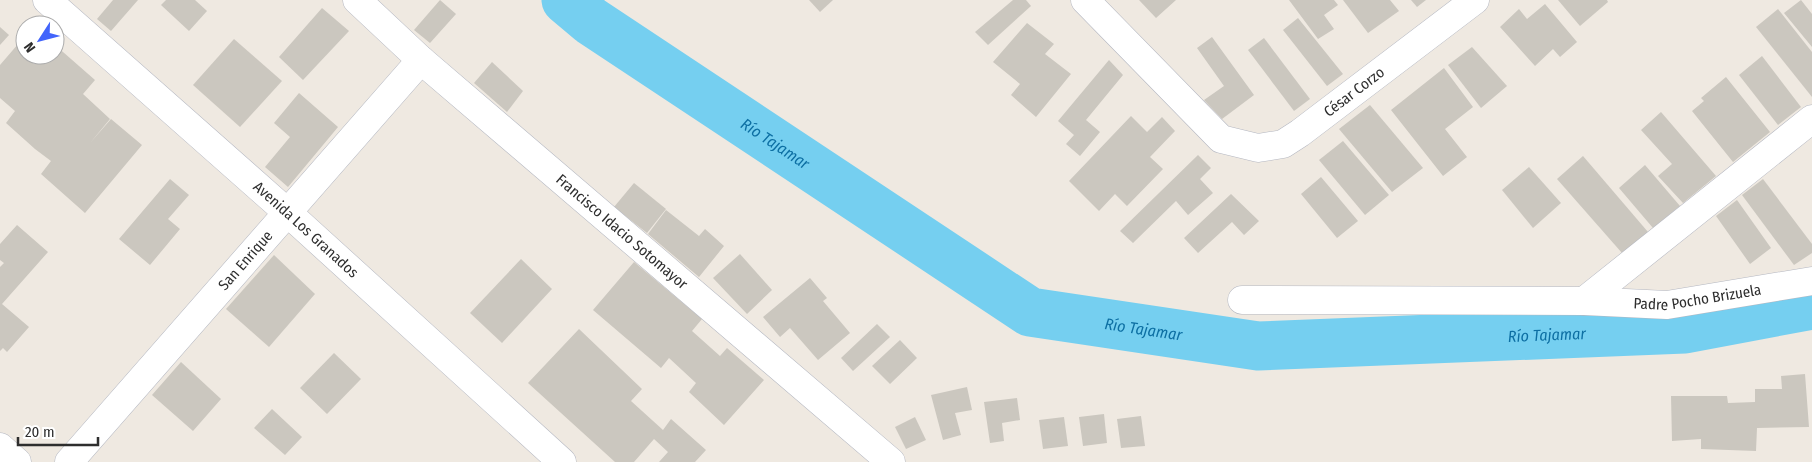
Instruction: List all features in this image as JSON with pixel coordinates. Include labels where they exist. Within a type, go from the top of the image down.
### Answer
[{"type":"street","name":"Avenida Los Granados","points":[[47,0],[288,212],[562,462]]},
{"type":"street","name":"Francisco Idacio Sotomayor","points":[[357,0],[421,60],[891,462]]},
{"type":"street","name":"César Corzo","points":[[1086,0],[1222,139],[1258,148],[1283,144],[1300,133],[1475,0]]},
{"type":"street","name":"San Enrique","points":[[69,462],[421,60]]},
{"type":"street","points":[[1584,301],[1812,120]]},
{"type":"street","name":"Padre Pocho Brizuela","points":[[1242,300],[1584,301],[1667,305],[1812,281]]},
{"type":"street","points":[[0,447],[17,462]]},
{"type":"building","points":[[113,0],[138,0],[111,31],[97,19]]},
{"type":"building","points":[[166,0],[195,0],[207,11],[189,31],[161,5]]},
{"type":"building","points":[[440,0],[456,14],[430,43],[414,30]]},
{"type":"building","points":[[809,0],[833,0],[820,12]]},
{"type":"building","points":[[1013,0],[1026,0],[1031,6],[988,45],[975,32]]},
{"type":"building","points":[[1139,0],[1176,0],[1156,18]]},
{"type":"building","points":[[1289,0],[1334,0],[1338,5],[1324,15],[1334,29],[1318,39]]},
{"type":"building","points":[[1343,0],[1390,0],[1399,11],[1368,33]]},
{"type":"building","points":[[1411,0],[1426,0],[1417,7]]},
{"type":"building","points":[[1558,0],[1607,0],[1608,2],[1580,26]]},
{"type":"building","points":[[1801,0],[1812,14],[1812,47],[1784,13]]},
{"type":"building","points":[[1545,4],[1577,42],[1560,57],[1553,49],[1535,66],[1500,27],[1519,9],[1527,19]]},
{"type":"building","points":[[322,8],[349,31],[303,80],[279,57]]},
{"type":"building","points":[[1778,9],[1812,52],[1812,97],[1756,27]]},
{"type":"building","points":[[1298,18],[1343,74],[1327,86],[1283,30]]},
{"type":"building","points":[[1027,23],[1054,44],[1045,54],[1071,74],[1036,117],[1011,95],[1020,84],[993,62]]},
{"type":"building","points":[[0,27],[9,35],[0,45]]},
{"type":"building","points":[[1212,37],[1254,95],[1222,119],[1204,100],[1224,86],[1197,48]]},
{"type":"building","points":[[1264,38],[1310,99],[1294,111],[1248,50]]},
{"type":"building","points":[[234,39],[282,81],[240,127],[193,85]]},
{"type":"building","points":[[1472,47],[1507,86],[1481,108],[1448,65]]},
{"type":"building","points":[[15,48],[15,65],[65,65],[65,54],[95,80],[83,94],[110,119],[90,143],[111,119],[142,145],[85,213],[41,174],[51,161],[6,123],[15,111],[0,98],[0,65]]},
{"type":"building","points":[[1762,56],[1801,107],[1778,125],[1739,75]]},
{"type":"building","points":[[1109,60],[1123,75],[1086,120],[1100,132],[1080,156],[1066,144],[1074,135],[1058,121]]},
{"type":"building","points":[[492,62],[523,91],[507,112],[474,83]]},
{"type":"building","points":[[1444,68],[1473,107],[1445,129],[1467,157],[1443,176],[1391,110]]},
{"type":"building","points":[[1726,77],[1770,132],[1733,162],[1692,111],[1704,101],[1701,98]]},
{"type":"building","points":[[299,93],[338,127],[288,187],[265,167],[290,137],[274,123]]},
{"type":"building","points":[[1370,105],[1423,168],[1392,192],[1339,129]]},
{"type":"building","points":[[1661,112],[1716,176],[1683,203],[1658,176],[1672,164],[1641,130]]},
{"type":"building","points":[[1131,116],[1147,132],[1162,117],[1175,131],[1150,157],[1163,169],[1127,206],[1115,194],[1099,211],[1069,181]]},
{"type":"building","points":[[1343,141],[1389,195],[1365,215],[1319,160]]},
{"type":"building","points":[[1198,155],[1211,168],[1200,179],[1213,193],[1188,215],[1176,201],[1133,243],[1120,231]]},
{"type":"building","points":[[1583,156],[1648,232],[1622,253],[1557,179]]},
{"type":"building","points":[[1645,165],[1680,206],[1653,228],[1619,188]]},
{"type":"building","points":[[1529,167],[1561,203],[1533,228],[1502,190]]},
{"type":"building","points":[[1321,177],[1358,221],[1337,238],[1301,194]]},
{"type":"building","points":[[170,179],[189,195],[168,219],[180,229],[150,265],[119,239]]},
{"type":"building","points":[[1763,179],[1812,244],[1812,253],[1794,265],[1742,195]]},
{"type":"building","points":[[634,183],[666,209],[647,233],[614,207]]},
{"type":"building","points":[[1231,194],[1259,221],[1244,235],[1232,222],[1198,253],[1184,238]]},
{"type":"building","points":[[1737,200],[1771,248],[1750,264],[1716,216]]},
{"type":"building","points":[[666,210],[699,236],[705,229],[724,246],[699,277],[648,234]]},
{"type":"building","points":[[17,225],[48,252],[2,304],[29,327],[7,352],[3,348],[0,351],[0,267],[4,263],[0,260],[0,244]]},
{"type":"building","points":[[740,254],[772,290],[747,314],[713,278]]},
{"type":"building","points":[[274,255],[315,294],[269,347],[226,309]]},
{"type":"building","points":[[521,259],[552,289],[502,343],[470,313]]},
{"type":"building","points":[[634,262],[702,319],[692,331],[720,356],[727,348],[764,380],[724,425],[689,392],[696,383],[669,358],[661,368],[593,310]]},
{"type":"building","points":[[810,278],[827,298],[823,301],[850,333],[818,360],[790,328],[780,337],[763,317]]},
{"type":"building","points":[[877,324],[890,337],[853,371],[841,358]]},
{"type":"building","points":[[579,329],[642,389],[631,401],[663,430],[671,419],[706,450],[695,462],[659,462],[668,452],[654,439],[634,462],[615,462],[528,383]]},
{"type":"building","points":[[900,340],[917,358],[890,384],[872,366]]},
{"type":"building","points":[[334,353],[361,379],[327,414],[300,388]]},
{"type":"building","points":[[181,362],[221,399],[193,431],[152,395]]},
{"type":"building","points":[[1805,374],[1809,427],[1757,428],[1756,451],[1701,449],[1701,439],[1672,441],[1671,396],[1727,396],[1728,403],[1755,402],[1755,389],[1782,389],[1781,376]]},
{"type":"building","points":[[967,387],[972,410],[955,413],[961,435],[943,440],[931,395]]},
{"type":"building","points":[[1017,398],[1020,420],[1002,423],[1004,441],[990,443],[984,402]]},
{"type":"building","points":[[272,409],[302,437],[285,455],[254,428]]},
{"type":"building","points":[[1104,414],[1107,443],[1083,446],[1079,417]]},
{"type":"building","points":[[1141,416],[1145,446],[1121,448],[1117,419]]},
{"type":"building","points":[[915,417],[926,440],[906,449],[895,427]]},
{"type":"building","points":[[1064,417],[1068,446],[1043,449],[1039,420]]},
{"type":"waterway","name":"Río Tajamar","points":[[566,0],[591,21],[1030,312],[1258,346],[1685,329],[1812,305]]}]
